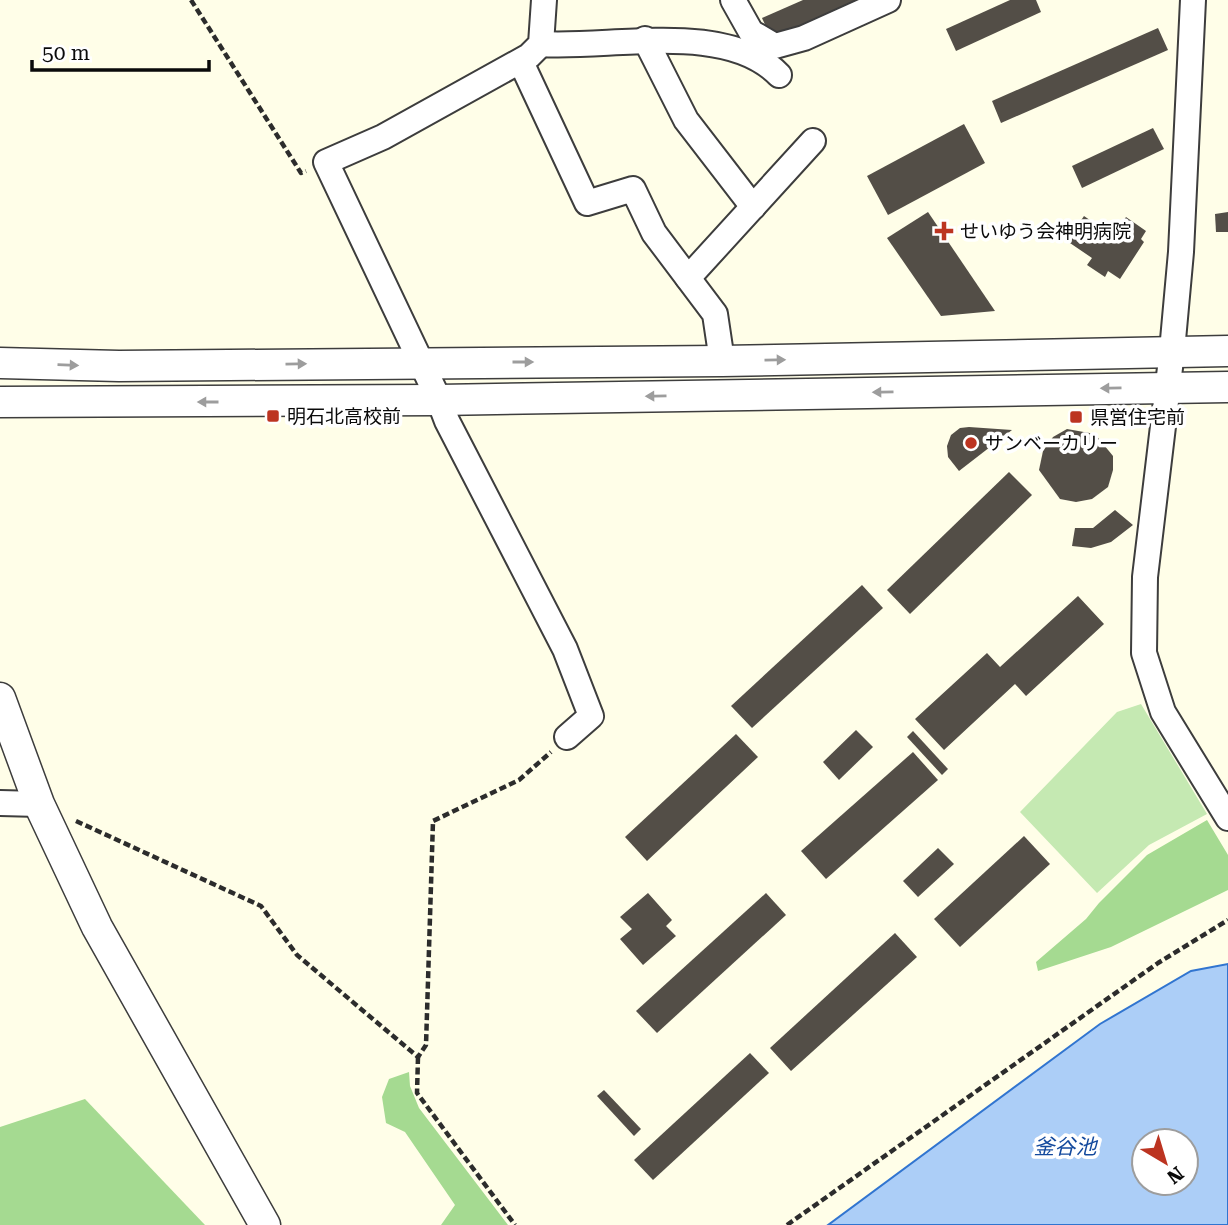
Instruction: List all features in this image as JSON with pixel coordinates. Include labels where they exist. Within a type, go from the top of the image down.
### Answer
[{"type":"street","points":[[541,44],[544,0]]},
{"type":"street","points":[[733,0],[751,32],[775,46],[804,38],[888,0]]},
{"type":"street","points":[[1193,0],[1181,252],[1145,577],[1144,653],[1163,712],[1228,818]]},
{"type":"street","points":[[645,39],[686,120],[753,207]]},
{"type":"street","points":[[567,737],[591,716],[565,649],[447,421],[422,362],[326,162],[383,136],[520,62],[541,44],[645,39],[725,46],[767,63],[779,75]]},
{"type":"street","points":[[520,62],[586,203],[633,189],[654,233],[715,314],[722,362]]},
{"type":"street","points":[[688,278],[813,141]]},
{"type":"street","points":[[0,363],[119,366],[722,362],[1228,351]]},
{"type":"street","points":[[0,402],[439,400],[1228,387]]},
{"type":"street","points":[[0,698],[39,804],[97,927],[265,1225]]},
{"type":"street","points":[[0,803],[39,804]]},
{"type":"path","points":[[191,0],[301,173],[326,162]]},
{"type":"path","points":[[515,1225],[418,1093],[418,1057],[426,1045],[433,821],[519,780],[567,737]]},
{"type":"path","points":[[76,821],[261,906],[297,955],[418,1057]]},
{"type":"path","points":[[787,1225],[1158,963],[1228,920]]},
{"type":"green space","points":[[1141,704],[1207,814],[1149,845],[1097,893],[1020,812],[1117,712]]},
{"type":"green space","points":[[1207,820],[1228,855],[1228,890],[1111,947],[1038,971],[1036,962],[1086,919],[1147,855]]},
{"type":"green space","points":[[409,1072],[410,1086],[419,1108],[508,1225],[441,1225],[455,1205],[405,1132],[386,1123],[382,1097],[389,1079]]},
{"type":"green space","points":[[85,1099],[205,1225],[0,1225],[0,1127]]},
{"type":"water","name":"釜谷池","points":[[1228,964],[1228,1225],[828,1225],[1100,1024],[1191,971]]},
{"type":"building","points":[[803,0],[864,0],[772,40],[762,18]]},
{"type":"building","points":[[1010,0],[1036,0],[1041,12],[956,51],[946,29]]},
{"type":"building","points":[[1158,28],[1168,50],[1001,123],[992,101]]},
{"type":"building","points":[[964,124],[985,163],[888,215],[867,176]]},
{"type":"building","points":[[1153,128],[1164,149],[1082,188],[1072,166]]},
{"type":"building","points":[[928,212],[995,311],[941,316],[887,238]]},
{"type":"building","points":[[1228,212],[1228,232],[1216,232],[1215,214]]},
{"type":"building","points":[[1084,216],[1113,236],[1126,217],[1146,231],[1141,239],[1144,242],[1120,279],[1108,271],[1105,277],[1087,265],[1092,258],[1067,241]]},
{"type":"building","points":[[960,428],[1012,430],[959,471],[948,457],[947,446],[951,435]]},
{"type":"building","points":[[1067,429],[1095,434],[1113,456],[1113,470],[1108,487],[1092,499],[1076,502],[1060,499],[1039,470],[1043,451],[1053,437]]},
{"type":"building","points":[[1009,472],[1032,495],[910,614],[887,590]]},
{"type":"building","points":[[1115,510],[1133,525],[1111,542],[1091,548],[1072,546],[1075,528],[1093,528]]},
{"type":"building","points":[[862,585],[883,608],[752,728],[731,706]]},
{"type":"building","points":[[1078,596],[1104,624],[1026,696],[1015,684],[944,750],[915,719],[987,653],[1000,667]]},
{"type":"building","points":[[856,730],[873,747],[839,780],[823,762]]},
{"type":"building","points":[[913,731],[948,769],[942,775],[907,737]]},
{"type":"building","points":[[736,734],[758,757],[647,861],[625,837]]},
{"type":"building","points":[[913,752],[938,780],[826,879],[801,851]]},
{"type":"building","points":[[1024,836],[1050,864],[960,947],[934,919]]},
{"type":"building","points":[[938,848],[954,864],[918,897],[903,881]]},
{"type":"building","points":[[648,893],[672,920],[666,926],[676,936],[643,965],[620,939],[632,929],[620,917]]},
{"type":"building","points":[[766,893],[786,915],[657,1033],[636,1011]]},
{"type":"building","points":[[895,933],[917,957],[791,1071],[770,1048]]},
{"type":"building","points":[[750,1053],[769,1073],[653,1180],[634,1160]]},
{"type":"building","points":[[604,1090],[641,1129],[634,1136],[597,1096]]},
{"type":"place","name":"せいゆう会神明病院","points":[[944,231]]},
{"type":"place","name":"明石北高校前","points":[[273,416]]},
{"type":"place","name":"県営住宅前","points":[[1076,417]]},
{"type":"place","name":"サンベーカリー","points":[[971,443]]}]
